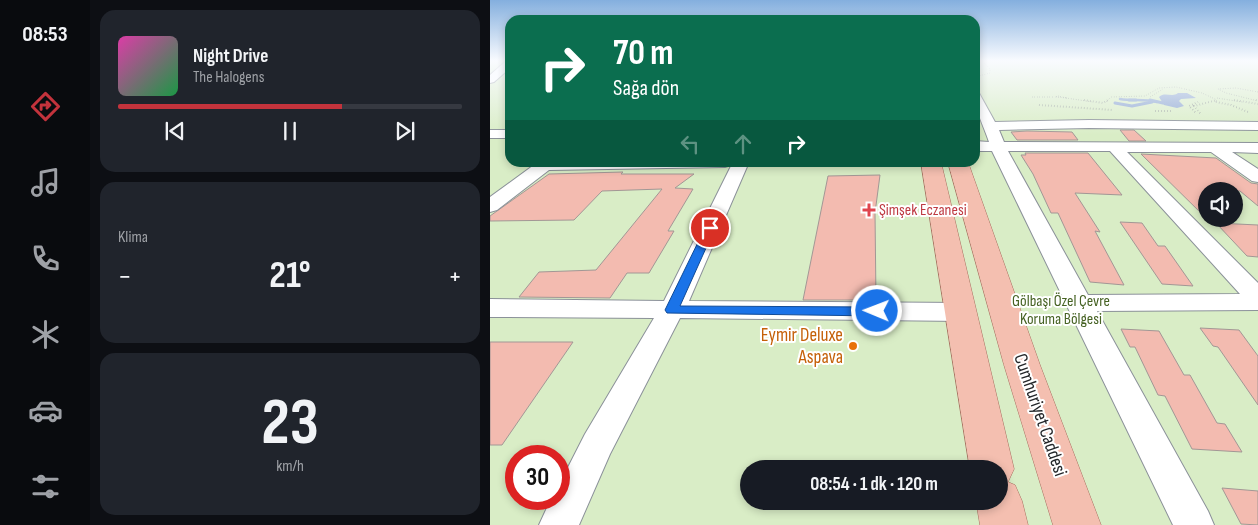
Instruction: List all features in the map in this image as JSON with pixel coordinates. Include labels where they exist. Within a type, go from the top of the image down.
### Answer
[{"type":"main road","points":[[932,167],[990,460]]},
{"type":"main road","name":"Cumhuriyet Caddesi","points":[[960,167],[1022,365],[1076,525]]},
{"type":"main road","points":[[1001,510],[1004,525]]},
{"type":"street","points":[[980,113],[988,140],[1080,303],[1194,525]]},
{"type":"street","points":[[988,140],[1089,124],[1255,120]]},
{"type":"street","points":[[490,134],[505,134]]},
{"type":"street","points":[[988,140],[1114,147],[1258,148]]},
{"type":"street","points":[[1114,147],[1258,300]]},
{"type":"street","points":[[1215,148],[1258,177]]},
{"type":"street","points":[[490,206],[542,167]]},
{"type":"street","points":[[559,525],[597,446],[672,310],[739,167]]},
{"type":"street","points":[[1080,303],[1258,300]]},
{"type":"street","points":[[490,308],[962,312]]},
{"type":"path","points":[[1048,93],[1060,99],[1066,98],[1101,103],[1108,101],[1109,97],[1146,96],[1159,88],[1170,87],[1239,102],[1258,102]]},
{"type":"path","points":[[1258,92],[1230,87],[1218,89],[1258,102]]},
{"type":"path","points":[[1066,104],[1064,101],[1069,100],[1101,104],[1109,103],[1114,97],[1149,97],[1164,88],[1184,89],[1212,98],[1211,100],[1190,105],[1189,107],[1196,112],[1192,114],[1200,114],[1194,108],[1196,104],[1215,102],[1231,105],[1255,120]]},
{"type":"path","points":[[1032,97],[1055,97],[1068,94]]},
{"type":"path","points":[[1214,97],[1217,100],[1215,102]]},
{"type":"path","points":[[1039,104],[1066,104],[1115,110],[1039,104]]},
{"type":"path","points":[[1151,113],[1160,110],[1175,112],[1162,111],[1155,114]]},
{"type":"green space","name":"Gölbaşı Özel Çevre Koruma Bölgesi","points":[[490,86],[505,86],[505,167],[980,167],[980,86],[1258,86],[1258,525],[490,525]]},
{"type":"water","points":[[1187,93],[1196,98],[1181,99],[1179,101],[1184,106],[1177,108],[1164,105],[1159,97],[1161,95]]},
{"type":"building","points":[[1120,130],[1134,130],[1146,141],[1129,141]]},
{"type":"building","points":[[1011,132],[1072,132],[1078,140],[1017,140]]},
{"type":"building","points":[[1025,153],[1088,153],[1122,195],[1075,193],[1100,232],[1095,231],[1124,285],[1090,282],[1058,213],[1051,213],[1033,174],[1021,155],[1026,155]]},
{"type":"building","points":[[1141,154],[1216,158],[1251,183],[1258,184],[1258,206],[1243,194],[1243,182],[1198,182],[1198,210]]},
{"type":"building","points":[[623,172],[621,174],[694,174],[675,188],[693,189],[668,231],[674,231],[649,273],[627,273],[610,298],[519,297],[539,272],[596,270],[662,189],[602,191],[574,220],[490,221],[490,216],[549,174]]},
{"type":"building","points":[[880,175],[875,213],[876,300],[803,300],[828,176]]},
{"type":"building","points":[[1120,222],[1142,223],[1158,246],[1165,246],[1193,286],[1162,284]]},
{"type":"building","points":[[1258,225],[1258,257],[1247,256],[1220,227]]},
{"type":"building","points":[[1200,328],[1239,330],[1258,356],[1258,405],[1218,347],[1213,346]]},
{"type":"building","points":[[1121,329],[1159,331],[1184,375],[1190,375],[1217,423],[1225,424],[1242,452],[1192,449],[1165,396],[1158,395],[1135,347],[1130,347]]},
{"type":"building","points":[[490,342],[573,342],[502,445],[490,445]]},
{"type":"building","points":[[1222,488],[1258,491],[1258,525],[1241,524]]},
{"type":"waterway","points":[[1120,99],[1134,100]]},
{"type":"waterway","points":[[1129,100],[1134,100]]},
{"type":"waterway","points":[[1134,100],[1157,102]]},
{"type":"waterway","points":[[1150,100],[1163,103]]},
{"type":"waterway","points":[[1115,103],[1132,106],[1152,102]]},
{"type":"place","name":"Şimşek Eczanesi","points":[[869,210]]},
{"type":"place","name":"Eymir Deluxe Aspava","points":[[853,346]]},
{"type":"route","points":[[710,228],[672,310],[877,311]]}]
